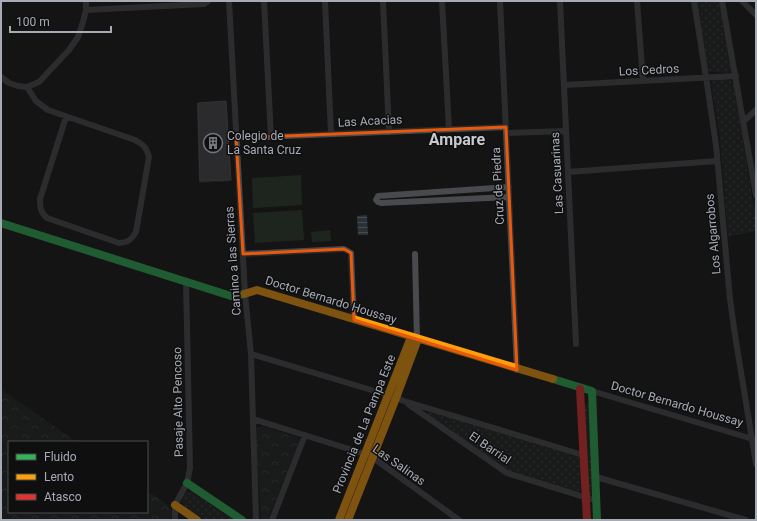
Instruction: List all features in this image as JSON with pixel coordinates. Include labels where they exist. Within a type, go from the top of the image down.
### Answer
[{"type":"street","points":[[1,77],[9,83],[18,86],[27,87],[39,82],[69,50],[78,37],[86,10],[86,1]]},
{"type":"street","points":[[86,10],[204,4],[208,1]]},
{"type":"street","name":"Camino a las Sierras","points":[[229,1],[245,294],[251,354],[256,520]]},
{"type":"street","points":[[264,1],[271,137]]},
{"type":"street","points":[[325,1],[331,134]]},
{"type":"street","points":[[383,1],[389,132]]},
{"type":"street","points":[[442,1],[449,129]]},
{"type":"street","name":"Cruz de Piedra","points":[[500,1],[517,370]]},
{"type":"street","name":"Las Casuarinas","points":[[560,1],[576,344]]},
{"type":"street","points":[[637,1],[643,81]]},
{"type":"street","name":"Los Algarrobos","points":[[694,1],[716,145],[730,299],[754,439],[756,464]]},
{"type":"street","points":[[722,1],[756,195]]},
{"type":"street","points":[[742,1],[756,15]]},
{"type":"street","name":"Los Cedros","points":[[564,85],[736,76]]},
{"type":"street","points":[[27,87],[36,101],[48,110],[135,140],[142,144],[147,150],[149,157],[136,232],[132,239],[119,243],[47,218],[40,210],[40,199],[66,117]]},
{"type":"street","points":[[743,122],[756,110]]},
{"type":"street","name":"Las Acacias","points":[[236,138],[449,129],[566,130]]},
{"type":"street","points":[[568,172],[717,161]]},
{"type":"street","points":[[509,187],[378,196],[376,200],[380,203],[509,197]]},
{"type":"street","name":"Doctor Bernardo Houssay","points":[[1,223],[235,297],[252,290],[257,290],[517,370],[754,439]]},
{"type":"street","points":[[243,254],[344,249],[351,253],[354,320]]},
{"type":"street","name":"Provincia de La Pampa Este","points":[[339,520],[396,398],[416,338],[414,254]]},
{"type":"street","name":"Pasaje Alto Pencoso","points":[[175,520],[175,505],[187,483],[190,468],[186,281]]},
{"type":"street","name":"El Barrial","points":[[251,354],[583,454]]},
{"type":"street","points":[[586,390],[583,454],[587,520]]},
{"type":"street","points":[[586,390],[596,477],[597,520]]},
{"type":"street","name":"El Barrial","points":[[396,398],[507,473],[597,502]]},
{"type":"street","name":"Las Salinas","points":[[253,420],[305,435],[368,456],[459,520]]},
{"type":"street","points":[[272,520],[305,435]]},
{"type":"street","name":"Provincia de La Pampa Este","points":[[350,519],[368,456]]},
{"type":"street","points":[[596,477],[746,520]]},
{"type":"street","points":[[187,483],[242,520]]},
{"type":"street","points":[[175,505],[197,520]]},
{"type":"highlighted area","points":[[506,127],[517,370],[354,320],[351,253],[344,249],[243,254],[236,138]]},
{"type":"green space","points":[[695,1],[719,1],[731,70],[729,73],[710,72],[707,70]]},
{"type":"green space","points":[[726,79],[731,81],[734,85],[756,220],[756,231],[728,237],[720,138],[711,85],[713,80]]},
{"type":"green space","points":[[301,175],[302,205],[253,208],[252,178]]},
{"type":"green space","points":[[302,210],[304,240],[255,243],[253,213]]},
{"type":"green space","points":[[330,230],[331,241],[312,242],[311,232]]},
{"type":"green space","points":[[1,389],[76,441],[8,441],[8,513],[148,513],[148,492],[165,503],[171,508],[172,511],[170,520],[1,520]]},
{"type":"green space","points":[[589,404],[593,495],[589,496],[584,405]]},
{"type":"green space","points":[[430,411],[578,457],[580,461],[581,490],[577,493],[511,472],[428,415],[428,412]]},
{"type":"green space","points":[[262,426],[297,437],[299,441],[268,520],[261,520],[255,432],[257,428]]},
{"type":"green space","points":[[189,491],[193,492],[233,520],[205,520],[184,506],[182,497],[184,493]]},
{"type":"shaded area","points":[[367,215],[368,235],[358,235],[357,216]]},
{"type":"building","name":"Colegio de La Santa Cruz","points":[[226,101],[231,180],[200,181],[198,103]]},
{"type":"traffic: fast","points":[[1,223],[231,296],[244,294]]},
{"type":"traffic: fast","points":[[553,379],[592,391],[597,520]]},
{"type":"traffic: fast","points":[[187,483],[242,520]]},
{"type":"traffic: slow","points":[[244,294],[257,290],[553,379]]},
{"type":"traffic: slow","points":[[339,520],[411,337]]},
{"type":"traffic: slow","points":[[348,520],[418,339]]},
{"type":"traffic: slow","points":[[175,505],[197,520]]},
{"type":"traffic: jam","points":[[580,389],[587,520]]},
{"type":"place","name":"Colegio de La Santa Cruz","points":[[213,143]]},
{"type":"district","name":"Ampare","points":[[457,139]]}]
